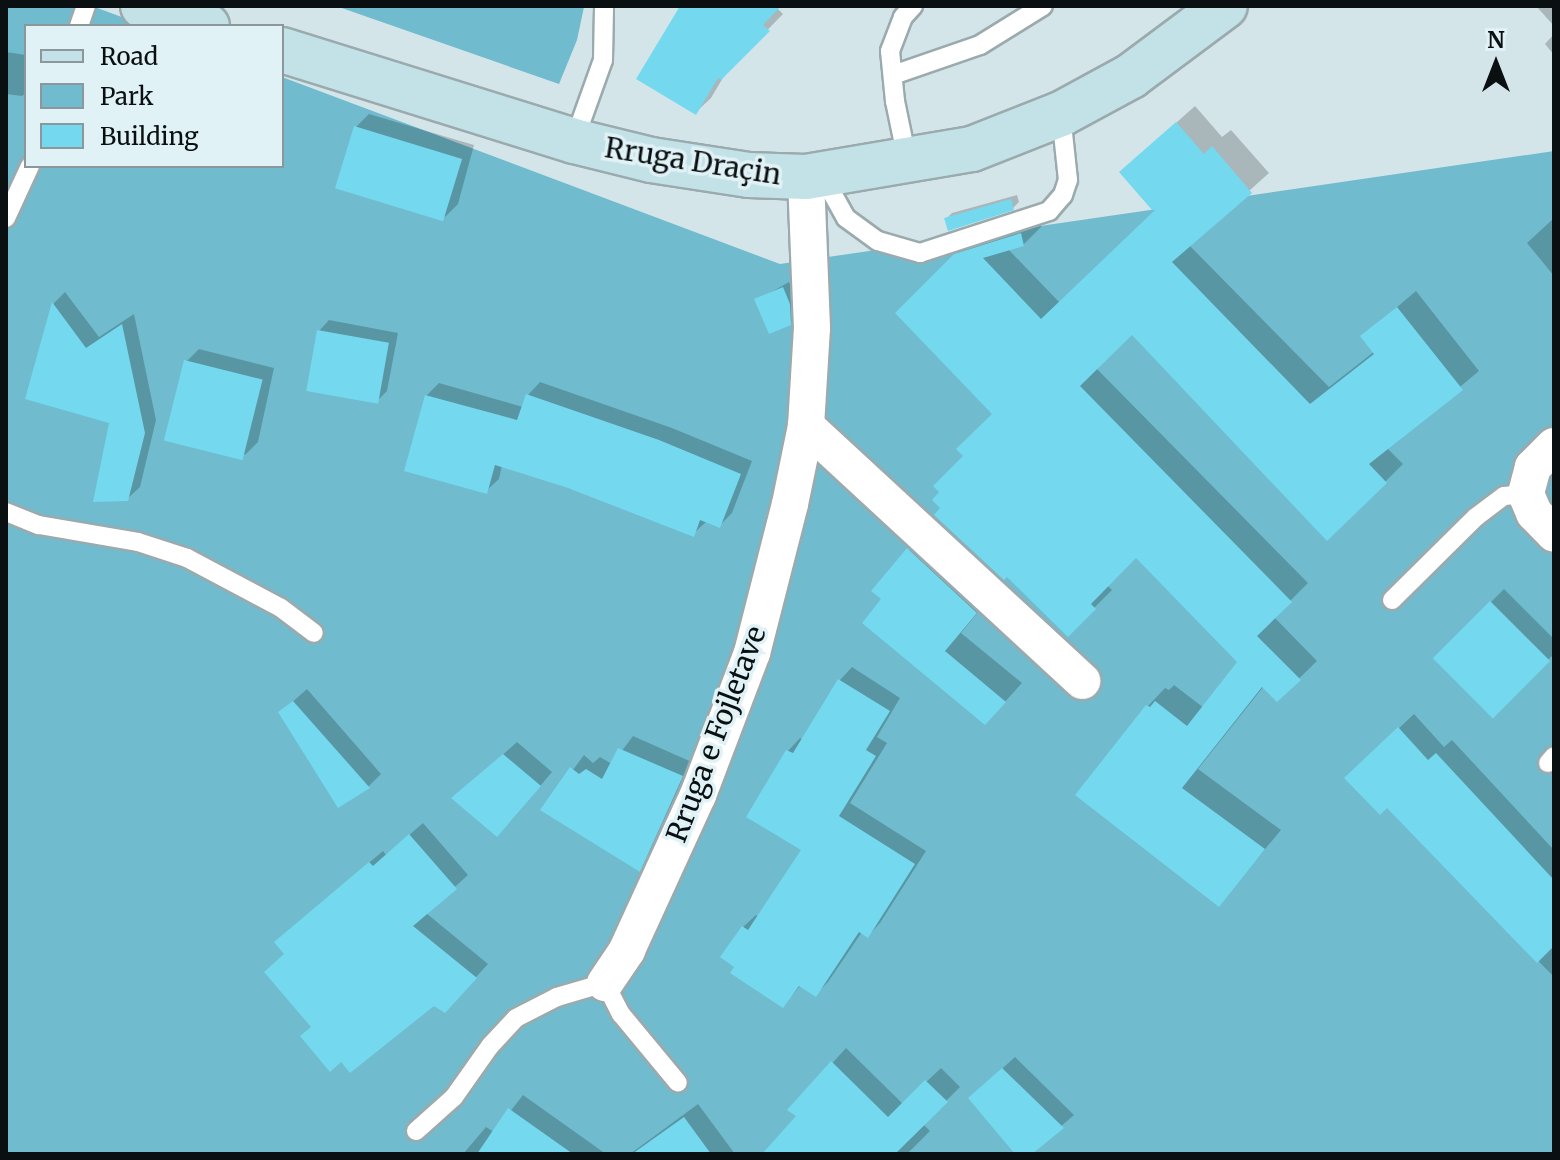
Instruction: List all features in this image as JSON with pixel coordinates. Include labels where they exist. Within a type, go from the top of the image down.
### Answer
[{"type":"main road","points":[[143,6],[201,24]]},
{"type":"main road","name":"Rruga Draçin","points":[[284,51],[574,141],[651,160],[749,175],[814,176],[972,149],[1061,114],[1131,76],[1214,9]]},
{"type":"street","name":"Rruga e Fojletave","points":[[605,983],[627,950],[698,795],[752,653],[806,426],[812,328],[814,176]]},
{"type":"street","points":[[806,426],[1082,681]]},
{"type":"street","points":[[1554,446],[1533,467],[1526,494],[1534,513],[1554,534]]},
{"type":"lane","name":"Rruga Draçin","points":[[574,141],[603,60],[604,6]]},
{"type":"lane","points":[[907,162],[890,51],[903,17],[913,6]]},
{"type":"lane","points":[[893,75],[980,45],[1043,6]]},
{"type":"lane","points":[[814,176],[846,218],[878,241],[920,253],[1049,211],[1063,195],[1068,180],[1061,114]]},
{"type":"lane","points":[[6,218],[29,168]]},
{"type":"lane","points":[[1392,600],[1476,517],[1504,496],[1526,494]]},
{"type":"lane","points":[[6,512],[39,525],[138,542],[187,558],[281,608],[314,633]]},
{"type":"lane","points":[[416,1131],[454,1097],[490,1046],[516,1018],[557,997],[605,983],[621,1014],[678,1083]]},
{"type":"green space","points":[[6,6],[92,6],[141,24],[24,24],[24,168],[284,168],[284,78],[780,264],[1554,151],[1554,1154],[6,1154]]},
{"type":"green space","points":[[336,6],[584,7],[577,40],[559,84]]},
{"type":"building","points":[[680,6],[781,6],[763,25],[770,31],[721,80],[718,78],[696,115],[636,79]]},
{"type":"building","points":[[1176,122],[1204,154],[1212,146],[1252,193],[1172,262],[1310,404],[1374,354],[1360,336],[1397,307],[1463,390],[1369,464],[1387,483],[1327,541],[1132,335],[1080,386],[1292,602],[1257,636],[1301,680],[1277,702],[1262,687],[1182,788],[1265,849],[1219,907],[1075,795],[1146,705],[1150,707],[1155,701],[1187,726],[1237,662],[1136,558],[1091,604],[1096,609],[1068,637],[1007,577],[1004,580],[934,515],[940,508],[932,500],[939,492],[933,486],[963,456],[956,449],[992,414],[895,313],[954,254],[1021,233],[1024,246],[983,258],[1041,319],[1156,209],[1152,210],[1119,172]]},
{"type":"building","points":[[354,126],[462,159],[443,221],[335,188]]},
{"type":"building","points":[[1011,199],[1014,210],[948,231],[944,218]]},
{"type":"building","points":[[783,287],[790,304],[791,325],[769,334],[754,299]]},
{"type":"building","points":[[52,302],[86,348],[122,324],[145,433],[128,501],[93,502],[109,423],[25,399]]},
{"type":"building","points":[[317,330],[389,343],[378,404],[306,391]]},
{"type":"building","points":[[184,360],[263,380],[243,460],[164,441]]},
{"type":"building","points":[[526,394],[659,440],[741,474],[720,528],[700,520],[694,537],[568,488],[495,465],[487,494],[404,471],[425,395],[517,420]]},
{"type":"building","points":[[907,548],[977,613],[945,651],[1006,702],[985,725],[862,623],[881,599],[871,591]]},
{"type":"building","points":[[1490,601],[1550,661],[1493,718],[1433,658]]},
{"type":"building","points":[[838,679],[890,711],[866,750],[876,756],[839,816],[915,864],[868,938],[859,932],[816,997],[799,986],[783,1008],[730,973],[734,967],[720,957],[742,926],[748,930],[801,850],[746,817],[786,750],[793,753]]},
{"type":"building","points":[[293,701],[370,788],[338,808],[278,712]]},
{"type":"building","points":[[1398,727],[1428,760],[1436,753],[1554,880],[1554,946],[1537,963],[1387,808],[1380,815],[1344,778]]},
{"type":"building","points":[[618,748],[683,776],[640,872],[540,810],[570,767],[579,774],[586,769],[602,779]]},
{"type":"building","points":[[503,754],[541,786],[497,837],[451,798]]},
{"type":"building","points":[[409,834],[457,889],[413,926],[477,978],[445,1013],[434,1006],[350,1073],[341,1062],[330,1072],[300,1036],[311,1027],[264,972],[284,954],[274,942],[369,862],[373,866]]},
{"type":"building","points":[[831,1061],[888,1117],[925,1080],[948,1102],[895,1154],[762,1154],[796,1116],[787,1110]]},
{"type":"building","points":[[1002,1068],[1064,1128],[1032,1154],[1015,1154],[968,1098]]},
{"type":"building","points":[[508,1108],[573,1154],[477,1154]]},
{"type":"building","points":[[684,1117],[711,1154],[632,1154]]}]
